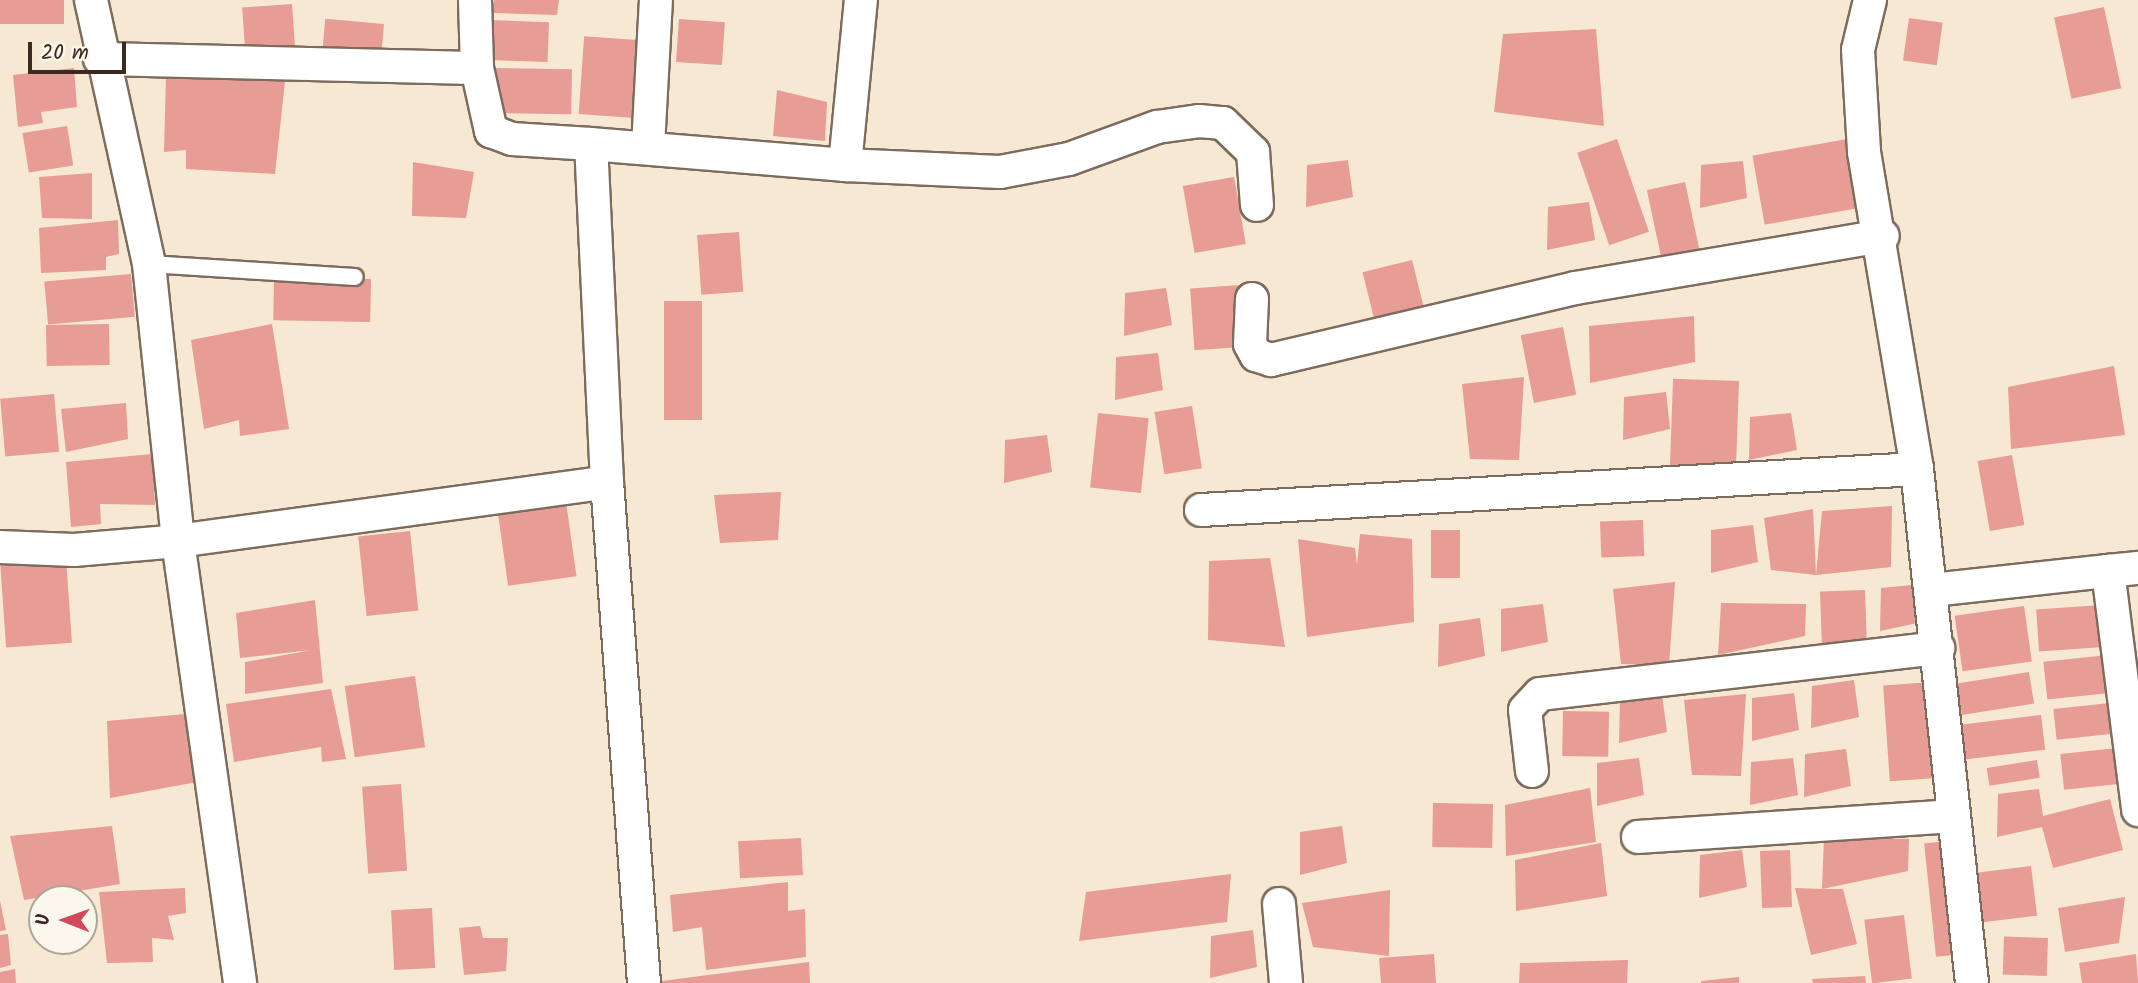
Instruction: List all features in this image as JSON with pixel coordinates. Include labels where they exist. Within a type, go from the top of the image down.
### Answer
[{"type":"street","points":[[91,0],[100,59],[149,264],[178,541],[240,983]]},
{"type":"street","points":[[475,0],[477,68],[486,124],[499,136],[845,164],[1000,172],[1069,159],[1157,127],[1199,121],[1223,123],[1253,152],[1257,205]]},
{"type":"street","points":[[649,147],[656,0]]},
{"type":"street","points":[[845,164],[861,0]]},
{"type":"street","points":[[1870,0],[1858,50],[1864,152],[1883,236],[1917,469],[1972,983]]},
{"type":"street","points":[[100,59],[477,68]]},
{"type":"street","points":[[591,144],[607,482],[645,983]]},
{"type":"street","points":[[1252,299],[1253,352],[1271,360],[1575,288],[1883,236]]},
{"type":"street","points":[[1201,510],[1917,469]]},
{"type":"street","points":[[0,547],[75,550],[178,541],[607,482]]},
{"type":"street","points":[[1932,590],[2123,569],[2138,810]]},
{"type":"street","points":[[1532,771],[1525,710],[1539,694],[1938,648]]},
{"type":"street","points":[[1638,837],[1953,816]]},
{"type":"street","points":[[1279,904],[1286,983]]},
{"type":"lane","points":[[149,264],[355,277]]},
{"type":"building","points":[[0,0],[64,0],[64,24],[0,24]]},
{"type":"building","points":[[494,0],[559,0],[557,15],[492,13]]},
{"type":"building","points":[[292,4],[296,55],[246,58],[242,7]]},
{"type":"building","points":[[2104,7],[2121,88],[2071,99],[2054,18]]},
{"type":"building","points":[[1909,18],[1943,23],[1937,65],[1903,61]]},
{"type":"building","points":[[325,19],[384,24],[381,61],[322,56]]},
{"type":"building","points":[[679,19],[725,22],[722,65],[676,62]]},
{"type":"building","points":[[488,20],[549,22],[548,62],[487,60]]},
{"type":"building","points":[[1596,29],[1604,126],[1494,112],[1503,34]]},
{"type":"building","points":[[584,36],[637,40],[632,118],[579,114]]},
{"type":"building","points":[[74,68],[77,107],[41,112],[43,123],[18,127],[13,75]]},
{"type":"building","points":[[496,68],[572,69],[571,114],[495,113]]},
{"type":"building","points":[[166,75],[285,81],[275,174],[186,169],[186,150],[164,152]]},
{"type":"building","points":[[777,90],[827,102],[825,141],[773,136]]},
{"type":"building","points":[[67,126],[73,166],[29,173],[23,133]]},
{"type":"building","points":[[1617,139],[1649,232],[1609,245],[1577,153]]},
{"type":"building","points":[[1847,139],[1859,208],[1765,225],[1752,156]]},
{"type":"building","points":[[1348,160],[1353,197],[1306,207],[1307,165]]},
{"type":"building","points":[[1743,161],[1747,198],[1700,208],[1701,165]]},
{"type":"building","points":[[413,162],[474,172],[466,218],[412,216]]},
{"type":"building","points":[[92,173],[92,219],[42,218],[39,177]]},
{"type":"building","points":[[1234,177],[1246,244],[1195,253],[1183,186]]},
{"type":"building","points":[[1685,182],[1699,249],[1661,258],[1647,190]]},
{"type":"building","points":[[1589,202],[1595,240],[1547,250],[1548,207]]},
{"type":"building","points":[[118,220],[119,254],[106,257],[106,270],[41,273],[39,228]]},
{"type":"building","points":[[739,232],[743,292],[701,295],[697,235]]},
{"type":"building","points":[[1412,260],[1425,312],[1376,325],[1363,272]]},
{"type":"building","points":[[131,274],[135,317],[48,324],[44,282]]},
{"type":"building","points":[[274,277],[371,279],[370,322],[273,320]]},
{"type":"building","points":[[1240,285],[1244,347],[1194,350],[1190,288]]},
{"type":"building","points":[[1166,288],[1172,325],[1124,336],[1125,293]]},
{"type":"building","points":[[664,301],[702,301],[702,420],[664,420]]},
{"type":"building","points":[[1694,316],[1695,362],[1590,383],[1589,326]]},
{"type":"building","points":[[109,324],[110,365],[47,366],[46,325]]},
{"type":"building","points":[[272,324],[289,429],[240,436],[239,420],[204,429],[191,340]]},
{"type":"building","points":[[1563,327],[1576,395],[1534,403],[1521,335]]},
{"type":"building","points":[[1158,353],[1163,390],[1115,400],[1116,357]]},
{"type":"building","points":[[2114,366],[2125,435],[2011,449],[2008,387]]},
{"type":"building","points":[[1524,377],[1519,460],[1470,459],[1462,384]]},
{"type":"building","points":[[1673,379],[1739,381],[1736,476],[1670,474]]},
{"type":"building","points":[[1666,392],[1670,429],[1623,440],[1624,397]]},
{"type":"building","points":[[54,394],[59,452],[5,456],[0,399]]},
{"type":"building","points":[[126,403],[128,439],[66,452],[61,409]]},
{"type":"building","points":[[1192,406],[1202,468],[1164,474],[1154,412]]},
{"type":"building","points":[[1098,413],[1149,418],[1141,493],[1090,488]]},
{"type":"building","points":[[1791,413],[1797,450],[1749,460],[1750,417]]},
{"type":"building","points":[[1047,435],[1052,472],[1004,483],[1005,440]]},
{"type":"building","points":[[152,454],[155,505],[100,504],[101,524],[71,527],[66,462]]},
{"type":"building","points":[[2012,455],[2024,525],[1990,531],[1978,461]]},
{"type":"building","points":[[781,492],[778,540],[720,543],[714,495]]},
{"type":"building","points":[[566,502],[576,576],[508,586],[498,512]]},
{"type":"building","points":[[1892,506],[1891,567],[1816,575],[1822,511]]},
{"type":"building","points":[[1813,509],[1816,575],[1771,570],[1764,518]]},
{"type":"building","points":[[1643,520],[1644,556],[1601,557],[1600,522]]},
{"type":"building","points":[[1753,525],[1758,562],[1711,573],[1711,530]]},
{"type":"building","points":[[1431,530],[1460,530],[1460,578],[1431,578]]},
{"type":"building","points":[[410,531],[418,611],[367,616],[358,536]]},
{"type":"building","points":[[1360,534],[1412,539],[1414,622],[1307,637],[1298,539],[1355,548],[1357,565]]},
{"type":"building","points":[[66,558],[72,643],[6,647],[0,563]]},
{"type":"building","points":[[1270,558],[1285,647],[1208,640],[1209,561]]},
{"type":"building","points":[[1675,582],[1669,665],[1621,664],[1613,589]]},
{"type":"building","points":[[1922,584],[1927,621],[1880,631],[1881,588]]},
{"type":"building","points":[[1865,590],[1867,650],[1822,652],[1820,592]]},
{"type":"building","points":[[315,600],[323,683],[245,694],[245,662],[312,650],[240,658],[236,613]]},
{"type":"building","points":[[1721,603],[1806,604],[1805,636],[1718,655]]},
{"type":"building","points":[[1543,604],[1548,642],[1501,652],[1501,609]]},
{"type":"building","points":[[2101,605],[2104,647],[2039,651],[2036,610]]},
{"type":"building","points":[[2024,606],[2032,661],[1962,671],[1955,616]]},
{"type":"building","points":[[1480,618],[1485,656],[1438,667],[1439,624]]},
{"type":"building","points":[[2108,655],[2112,693],[2047,700],[2043,662]]},
{"type":"building","points":[[2029,672],[2034,704],[1962,715],[1957,683]]},
{"type":"building","points":[[415,676],[425,747],[355,757],[345,686]]},
{"type":"building","points":[[1854,680],[1859,717],[1811,728],[1812,686]]},
{"type":"building","points":[[1932,682],[1939,778],[1890,781],[1883,685]]},
{"type":"building","points":[[331,689],[346,759],[322,762],[321,747],[234,762],[226,704]]},
{"type":"building","points":[[1794,693],[1799,730],[1752,741],[1752,698]]},
{"type":"building","points":[[1746,694],[1741,776],[1692,775],[1684,700]]},
{"type":"building","points":[[1662,695],[1667,732],[1619,743],[1620,700]]},
{"type":"building","points":[[2119,702],[2122,733],[2057,740],[2053,709]]},
{"type":"building","points":[[1563,711],[1609,712],[1608,757],[1562,756]]},
{"type":"building","points":[[185,714],[197,782],[110,798],[107,721]]},
{"type":"building","points":[[2041,715],[2045,750],[1965,760],[1961,725]]},
{"type":"building","points":[[2117,748],[2121,784],[2064,790],[2060,754]]},
{"type":"building","points":[[1846,749],[1851,786],[1804,797],[1805,754]]},
{"type":"building","points":[[1639,758],[1644,795],[1597,806],[1597,763]]},
{"type":"building","points":[[1793,758],[1798,795],[1750,805],[1751,762]]},
{"type":"building","points":[[2037,760],[2040,778],[1989,786],[1987,768]]},
{"type":"building","points":[[401,784],[407,871],[368,874],[362,787]]},
{"type":"building","points":[[1590,788],[1596,842],[1506,856],[1505,805]]},
{"type":"building","points":[[2039,789],[2043,816],[2110,799],[2123,850],[2053,868],[2042,827],[1997,837],[1998,794]]},
{"type":"building","points":[[1433,803],[1493,804],[1492,848],[1432,847]]},
{"type":"building","points":[[112,826],[120,884],[98,888],[98,885],[28,885],[28,899],[24,900],[10,836]]},
{"type":"building","points":[[1342,826],[1347,863],[1300,875],[1300,832]]},
{"type":"building","points":[[1824,837],[1909,839],[1908,871],[1822,889]]},
{"type":"building","points":[[801,838],[803,875],[740,878],[738,841]]},
{"type":"building","points":[[1947,841],[1959,954],[1936,957],[1924,843]]},
{"type":"building","points":[[1601,843],[1607,896],[1516,911],[1515,860]]},
{"type":"building","points":[[1742,850],[1747,887],[1699,898],[1700,855]]},
{"type":"building","points":[[1790,850],[1792,907],[1762,908],[1760,851]]},
{"type":"building","points":[[2031,866],[2037,916],[1983,922],[1976,873]]},
{"type":"building","points":[[1231,874],[1227,922],[1079,941],[1086,892]]},
{"type":"building","points":[[788,882],[788,911],[805,909],[806,957],[706,970],[702,927],[673,932],[670,895]]},
{"type":"building","points":[[185,888],[186,913],[168,916],[174,940],[152,938],[153,962],[107,963],[99,892]]},
{"type":"building","points":[[1795,888],[1843,889],[1857,944],[1811,955]]},
{"type":"building","points":[[1390,890],[1389,956],[1313,947],[1302,903]]},
{"type":"building","points":[[2125,897],[2119,943],[2065,952],[2058,908]]},
{"type":"building","points":[[0,901],[6,930],[0,931]]},
{"type":"building","points":[[432,908],[435,968],[394,970],[391,910]]},
{"type":"building","points":[[1904,915],[1912,979],[1872,983],[1864,920]]},
{"type":"building","points":[[480,926],[483,938],[508,938],[506,971],[464,975],[459,928]]},
{"type":"building","points":[[1253,930],[1257,967],[1210,978],[1211,936]]},
{"type":"building","points":[[8,934],[11,965],[0,968],[0,935]]},
{"type":"building","points":[[2004,936],[2048,938],[2047,976],[2003,974]]},
{"type":"building","points":[[1434,954],[1436,983],[1381,983],[1379,958]]},
{"type":"building","points":[[2136,954],[2138,983],[2082,983],[2079,963]]},
{"type":"building","points":[[1628,960],[1627,983],[1519,983],[1520,963]]},
{"type":"building","points":[[809,962],[810,983],[662,983],[662,981]]},
{"type":"building","points":[[15,969],[16,983],[0,983],[0,972]]},
{"type":"building","points":[[1865,976],[1866,983],[1813,983],[1812,979]]},
{"type":"building","points":[[1739,977],[1739,983],[1701,983],[1701,981]]}]
